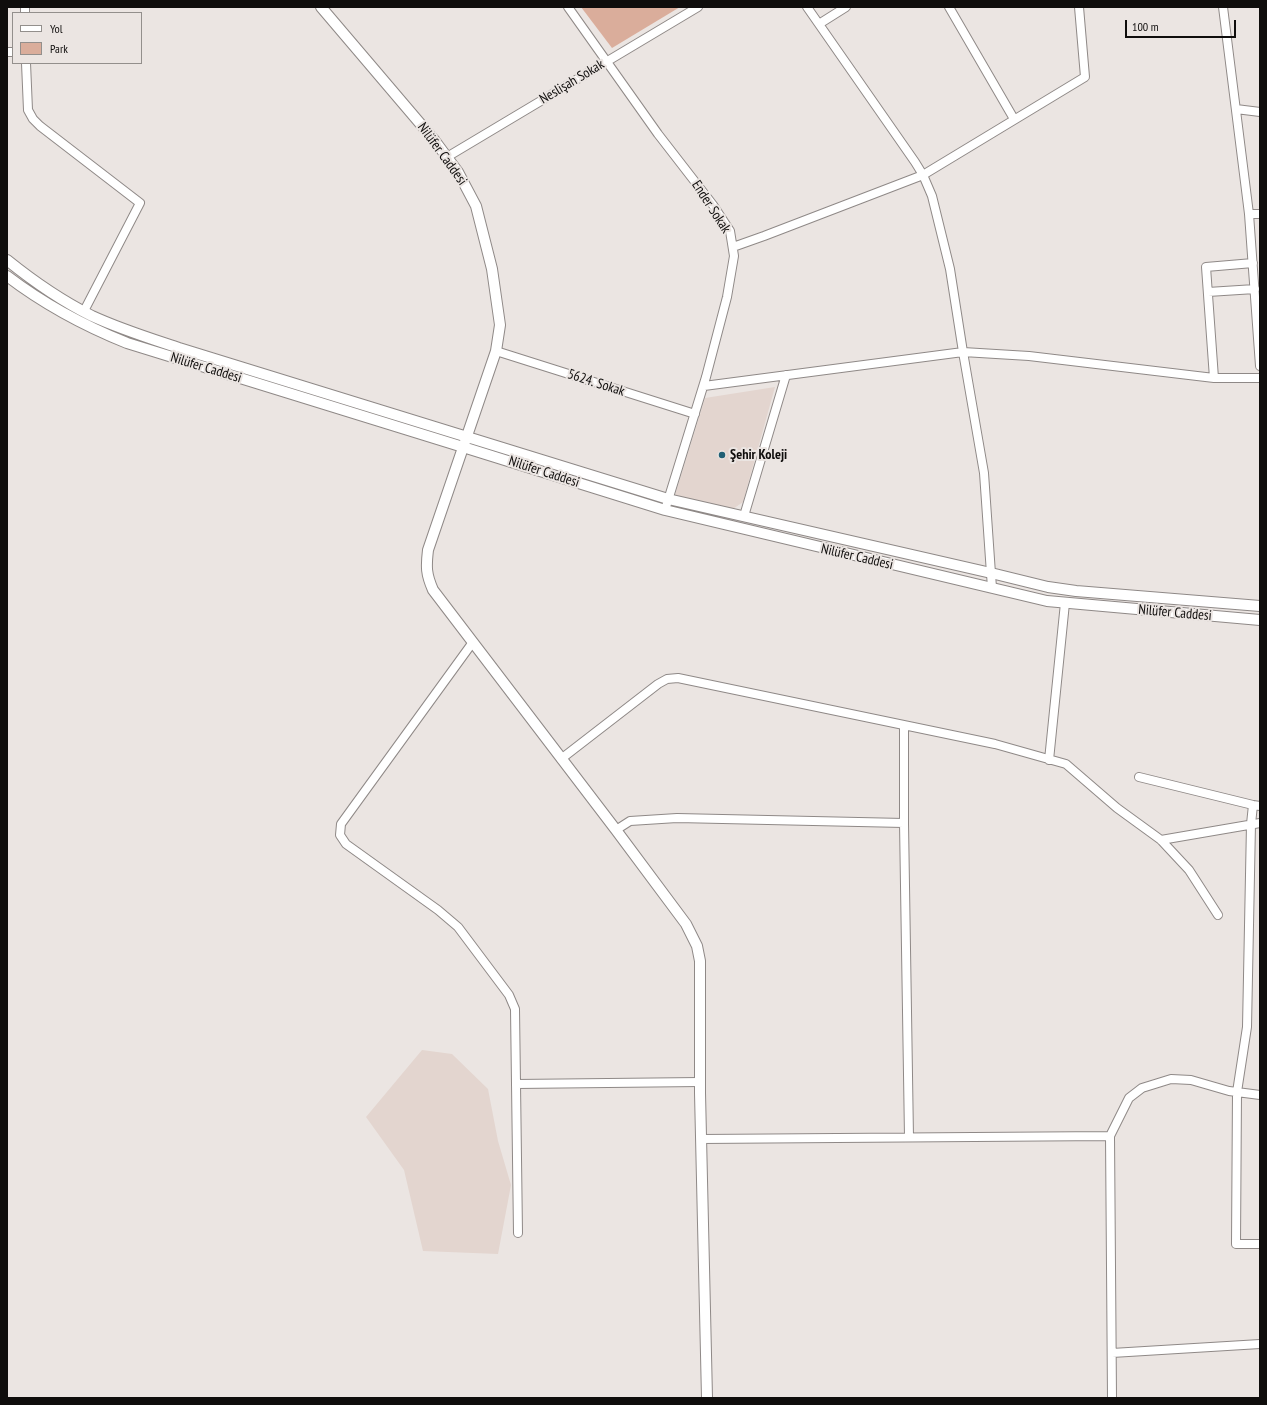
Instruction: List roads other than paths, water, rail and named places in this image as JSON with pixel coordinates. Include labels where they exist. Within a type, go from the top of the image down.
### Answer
[{"type":"street","name":"Nilüfer Caddesi","points":[[321,7],[435,141],[458,172],[476,206],[492,269],[500,325],[496,351],[465,442]]},
{"type":"street","name":"Ender Sokak","points":[[568,7],[658,134],[713,205],[730,231],[734,256],[727,297],[704,386],[665,510]]},
{"type":"street","name":"Neslişah Sokak","points":[[447,157],[698,7]]},
{"type":"street","points":[[807,7],[923,175],[932,196],[950,269],[984,473],[992,588]]},
{"type":"street","points":[[819,24],[846,7]]},
{"type":"street","points":[[949,7],[1014,119]]},
{"type":"street","points":[[733,247],[923,175],[1085,77],[1080,7]]},
{"type":"street","points":[[1223,7],[1249,214],[1260,366]]},
{"type":"street","points":[[26,64],[28,110],[33,119],[140,203],[84,311]]},
{"type":"street","points":[[1236,109],[1260,112]]},
{"type":"street","points":[[1249,214],[1260,214]]},
{"type":"street","points":[[7,260],[64,300],[126,330],[465,442],[668,499],[991,572],[1048,588],[1260,606]]},
{"type":"street","points":[[1214,378],[1206,267],[1253,263]]},
{"type":"street","name":"Nilüfer Caddesi","points":[[7,276],[60,312],[98,332],[127,343],[465,442],[665,510],[1047,601],[1260,620]]},
{"type":"street","points":[[1208,292],[1255,289]]},
{"type":"street","name":"5624. Sokak","points":[[496,351],[695,414]]},
{"type":"street","points":[[704,386],[963,352],[1029,356],[1214,378],[1260,378]]},
{"type":"street","points":[[744,516],[786,375]]},
{"type":"street","points":[[465,442],[428,550],[426,564],[427,577],[433,590],[686,924],[697,946],[700,961],[700,1082],[707,1398]]},
{"type":"street","points":[[1049,760],[1065,603]]},
{"type":"street","points":[[473,642],[341,824],[340,835],[346,844],[438,910],[458,927],[509,995],[515,1009],[518,1233]]},
{"type":"street","points":[[561,759],[658,684],[667,679],[678,678],[995,744],[1066,764],[1117,808],[1161,840],[1189,870],[1218,915]]},
{"type":"street","points":[[904,725],[909,1137]]},
{"type":"street","points":[[1139,777],[1257,806],[1251,824],[1247,1027],[1237,1092],[1236,1244],[1260,1244]]},
{"type":"street","points":[[616,830],[630,821],[677,818],[904,823]]},
{"type":"street","points":[[1161,840],[1260,823]]},
{"type":"street","points":[[1112,1398],[1110,1136],[1129,1098],[1142,1088],[1171,1078],[1191,1080],[1237,1092],[1260,1095]]},
{"type":"street","points":[[516,1084],[700,1082]]},
{"type":"street","points":[[701,1139],[1110,1136]]},
{"type":"street","points":[[1112,1353],[1260,1344]]},
{"type":"place","name":"Şehir Koleji","points":[[722,455]]}]
